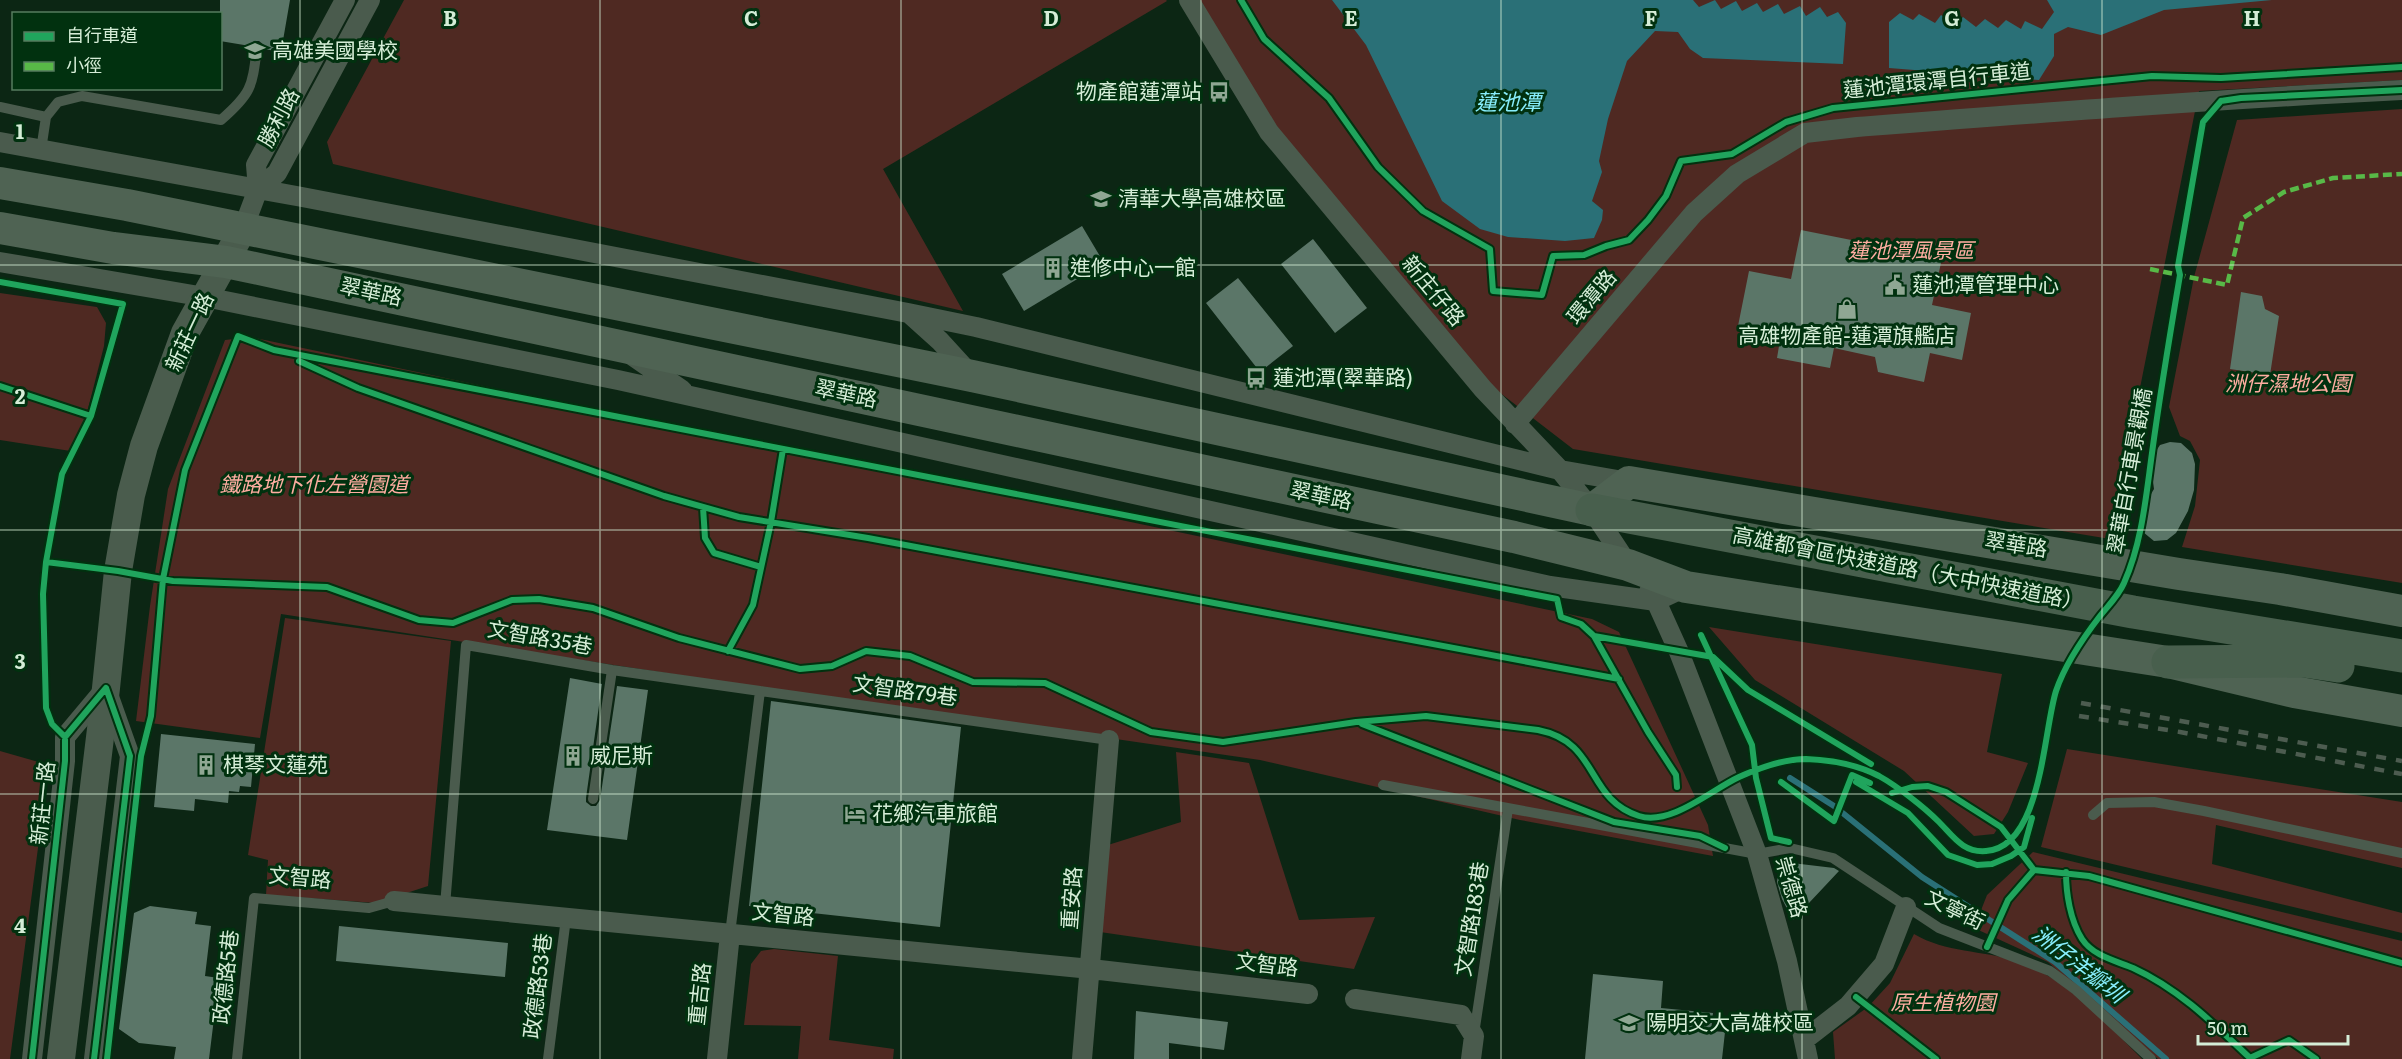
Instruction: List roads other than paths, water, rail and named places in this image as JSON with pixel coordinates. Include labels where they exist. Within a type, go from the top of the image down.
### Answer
[{"type":"highway","name":"高雄都會區快速道路（大中快速道路）","points":[[1592,510],[2133,612],[2397,668]]},
{"type":"highway","name":"高雄都會區快速道路（大中快速道路）","points":[[2168,662],[2304,661],[2397,668]]},
{"type":"main road","name":"翠華路","points":[[0,183],[243,229],[972,376],[1592,510]]},
{"type":"main road","name":"翠華路","points":[[0,228],[113,248],[226,262],[618,345],[1521,539],[1628,565],[1686,587],[2168,662],[2294,692],[2402,711]]},
{"type":"main road","name":"翠華路","points":[[1629,482],[2402,611]]},
{"type":"main road","points":[[1592,510],[1629,482]]},
{"type":"street","name":"勝利路","points":[[243,229],[258,189],[256,165],[345,0]]},
{"type":"street","name":"勝利路","points":[[258,189],[277,173],[370,0]]},
{"type":"street","name":"新庄仔路","points":[[1189,0],[1269,132],[1483,389],[1560,470],[1592,510],[1628,565],[1656,601]]},
{"type":"street","name":"環潭路","points":[[1515,424],[1694,213],[1737,174],[1805,133],[1857,127],[2190,104],[2241,98],[2402,90]]},
{"type":"street","name":"翠華路","points":[[0,142],[258,189],[976,327],[1560,470],[1629,482]]},
{"type":"street","name":"新莊一路","points":[[61,1059],[118,571],[131,495],[144,446],[185,333],[243,229]]},
{"type":"street","name":"翠華路","points":[[0,261],[205,297],[618,380],[1528,581],[1656,601]]},
{"type":"street","points":[[908,313],[940,341],[972,376]]},
{"type":"street","points":[[897,362],[976,327]]},
{"type":"street","points":[[618,345],[691,396]]},
{"type":"street","points":[[618,380],[692,361]]},
{"type":"street","points":[[1656,601],[1686,587]]},
{"type":"street","name":"崇德路","points":[[1656,601],[1679,651],[1757,854],[1787,961],[1806,1050]]},
{"type":"street","name":"新莊一路","points":[[32,1059],[64,771],[65,736],[106,688]]},
{"type":"street","name":"新莊一路","points":[[94,1059],[130,756],[106,688]]},
{"type":"street","name":"重安路","points":[[1082,1059],[1108,740]]},
{"type":"street","name":"文智路","points":[[394,901],[1091,969],[1308,994]]},
{"type":"street","points":[[1806,1050],[1884,964],[1906,907]]},
{"type":"street","name":"重吉路","points":[[717,1059],[730,934]]},
{"type":"street","points":[[1355,999],[1461,1015],[1474,1036],[1471,1059]]},
{"type":"lane","points":[[41,150],[46,117],[58,102],[82,96],[221,120],[243,100],[253,80],[257,48]]},
{"type":"lane","points":[[0,107],[46,117]]},
{"type":"lane","name":"文智路35巷","points":[[445,906],[466,645],[612,670],[760,691]]},
{"type":"lane","points":[[593,799],[612,670]]},
{"type":"lane","points":[[730,934],[760,691]]},
{"type":"lane","name":"文智路79巷","points":[[760,691],[1108,740]]},
{"type":"lane","points":[[1383,785],[1757,854]]},
{"type":"lane","points":[[2093,815],[2107,803],[2154,802],[2402,853]]},
{"type":"lane","name":"文智路183巷","points":[[1474,1036],[1508,809]]},
{"type":"lane","name":"文寧街","points":[[1757,854],[1790,848],[1833,858],[1939,928],[2050,971],[2076,990],[2151,1059]]},
{"type":"lane","name":"文智路","points":[[254,898],[369,908],[394,901]]},
{"type":"lane","name":"政德路5巷","points":[[237,1059],[254,898]]},
{"type":"lane","name":"政德路53巷","points":[[548,1059],[566,918]]},
{"type":"water","name":"蓮池潭","points":[[1332,0],[1693,0],[1699,7],[1715,0],[1721,9],[1736,1],[1742,11],[1757,3],[1763,12],[1778,4],[1784,14],[1800,6],[1806,16],[1820,7],[1827,17],[1838,12],[1846,23],[1843,64],[1703,58],[1690,49],[1678,32],[1655,31],[1627,61],[1608,119],[1599,161],[1602,172],[1592,201],[1603,210],[1602,220],[1594,238],[1565,241],[1508,237],[1480,229],[1442,201],[1366,45]]},
{"type":"water","points":[[2047,0],[2272,0],[2164,10],[2101,35],[2068,27],[2054,34],[2054,56],[2039,80],[1889,68],[1889,22],[1900,13],[1913,20],[1919,14],[1935,23],[1941,15],[1956,25],[1963,17],[1976,27],[1985,19],[1998,28],[2006,20],[2021,29],[2025,21],[2042,29],[2054,12]]},
{"type":"waterway","name":"洲仔洋瓣圳","points":[[1790,778],[1834,806],[1922,877],[2055,962],[2166,1059]]},
{"type":"railway","points":[[2081,703],[2402,761]]},
{"type":"railway","points":[[2079,716],[2180,732],[2402,774]]},
{"type":"place","name":"高雄美國學校","points":[[255,51]]},
{"type":"place","name":"物產館蓮潭站","points":[[1219,92]]},
{"type":"place","name":"清華大學高雄校區","points":[[1101,199]]},
{"type":"place","name":"進修中心一館","points":[[1053,268]]},
{"type":"place","name":"蓮池潭管理中心","points":[[1895,285]]},
{"type":"place","name":"高雄物產館-蓮潭旗艦店","points":[[1847,309]]},
{"type":"place","name":"蓮池潭(翠華路)","points":[[1256,378]]},
{"type":"place","name":"威尼斯","points":[[573,756]]},
{"type":"place","name":"棋琴文蓮苑","points":[[206,765]]},
{"type":"place","name":"花鄉汽車旅館","points":[[855,814]]},
{"type":"place","name":"陽明交大高雄校區","points":[[1629,1023]]},
{"type":"park label","name":"蓮池潭風景區","points":[[1911,251]]},
{"type":"park label","name":"洲仔濕地公園","points":[[2288,384]]},
{"type":"park label","name":"鐵路地下化左營園道","points":[[314,485]]},
{"type":"park label","name":"原生植物園","points":[[1943,1003]]}]
